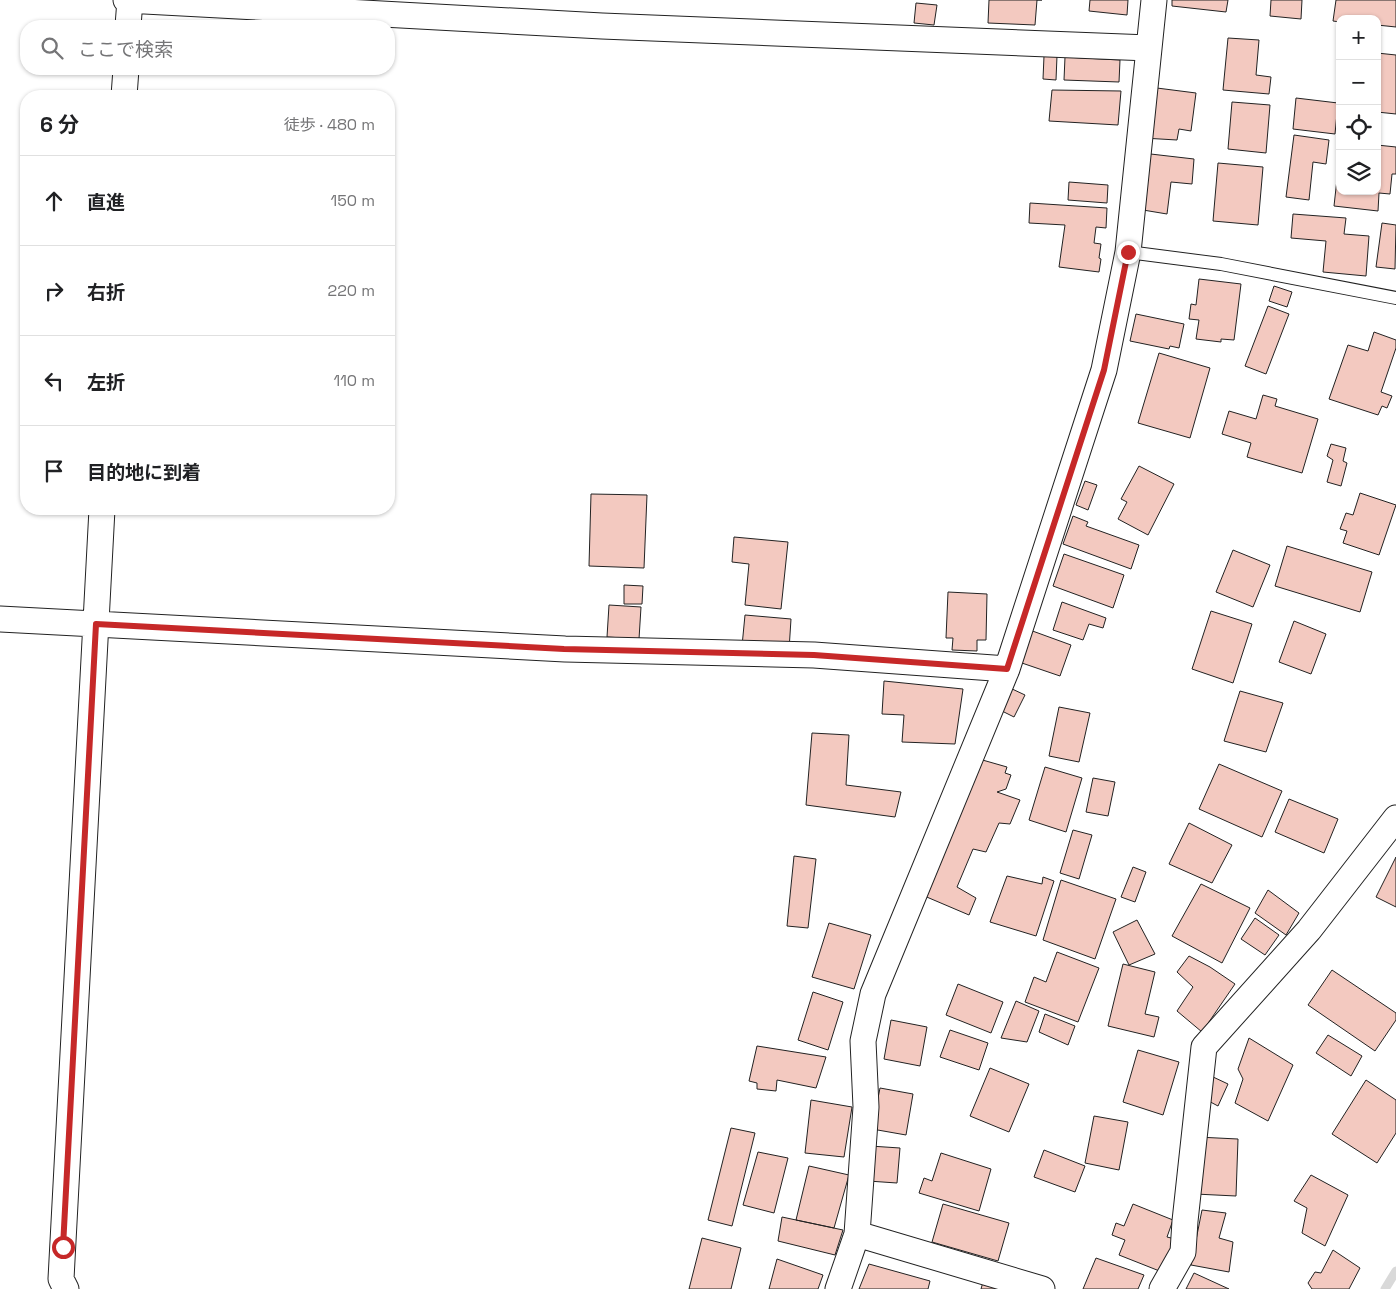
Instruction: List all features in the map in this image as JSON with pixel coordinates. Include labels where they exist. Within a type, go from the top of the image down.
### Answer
[{"type":"street","points":[[126,0],[602,26],[1149,48]]},
{"type":"street","points":[[128,20],[130,0]]},
{"type":"street","points":[[838,1289],[857,1234],[866,1107],[863,1042],[873,994],[914,899],[1007,669],[1104,370],[1128,252],[1154,0]]},
{"type":"street","points":[[124,90],[126,75]]},
{"type":"street","points":[[66,1289],[61,1278],[102,515]]},
{"type":"street","points":[[0,619],[564,649],[814,655],[1007,669]]},
{"type":"street","points":[[1162,1289],[1183,1252],[1184,1221],[1204,1047],[1309,930],[1396,818]]},
{"type":"street","points":[[857,1234],[1042,1289]]},
{"type":"lane","points":[[1128,252],[1221,264],[1396,298]]},
{"type":"building","points":[[989,0],[1037,0],[1035,25],[988,23]]},
{"type":"building","points":[[1090,0],[1128,0],[1127,15],[1089,11]]},
{"type":"building","points":[[1172,0],[1228,0],[1226,12],[1172,6]]},
{"type":"building","points":[[1271,0],[1302,0],[1301,19],[1270,16]]},
{"type":"building","points":[[1336,0],[1396,0],[1396,27],[1381,25],[1381,15],[1336,15],[1336,21],[1333,21]]},
{"type":"building","points":[[916,3],[937,5],[934,25],[914,23]]},
{"type":"building","points":[[1228,38],[1259,40],[1256,75],[1271,77],[1269,94],[1223,90]]},
{"type":"building","points":[[1381,53],[1396,55],[1396,114],[1381,112]]},
{"type":"building","points":[[1044,56],[1057,56],[1056,80],[1043,79]]},
{"type":"building","points":[[1065,57],[1120,60],[1119,82],[1064,80]]},
{"type":"building","points":[[1149,87],[1196,93],[1191,131],[1179,129],[1177,140],[1143,138]]},
{"type":"building","points":[[1052,90],[1121,91],[1118,125],[1049,121]]},
{"type":"building","points":[[1296,98],[1336,103],[1335,134],[1293,129]]},
{"type":"building","points":[[1232,102],[1270,105],[1266,153],[1228,149]]},
{"type":"building","points":[[1294,135],[1329,140],[1326,164],[1313,162],[1309,200],[1286,197]]},
{"type":"building","points":[[1381,145],[1396,147],[1396,174],[1392,174],[1390,194],[1381,193]]},
{"type":"building","points":[[1142,153],[1194,159],[1192,184],[1171,182],[1167,214],[1137,209]]},
{"type":"building","points":[[1218,163],[1263,167],[1258,225],[1213,221]]},
{"type":"building","points":[[1069,182],[1108,185],[1107,203],[1068,200]]},
{"type":"building","points":[[1336,188],[1336,195],[1379,195],[1378,211],[1334,206]]},
{"type":"building","points":[[1030,203],[1107,208],[1106,228],[1096,227],[1094,243],[1101,244],[1099,272],[1059,267],[1065,225],[1029,223]]},
{"type":"building","points":[[1293,214],[1346,218],[1344,234],[1369,236],[1366,276],[1323,272],[1326,241],[1291,238]]},
{"type":"building","points":[[1382,223],[1396,225],[1395,269],[1376,267]]},
{"type":"building","points":[[1199,279],[1241,284],[1234,340],[1221,339],[1221,342],[1196,339],[1199,320],[1189,319],[1191,304],[1196,305]]},
{"type":"building","points":[[1274,286],[1292,292],[1287,307],[1269,301]]},
{"type":"building","points":[[1268,306],[1289,314],[1266,374],[1245,366]]},
{"type":"building","points":[[1136,314],[1184,324],[1179,348],[1170,346],[1169,349],[1130,341]]},
{"type":"building","points":[[1374,332],[1396,340],[1396,348],[1381,392],[1392,396],[1387,408],[1382,406],[1378,415],[1329,399],[1348,345],[1368,351]]},
{"type":"building","points":[[1159,353],[1210,368],[1190,438],[1138,423]]},
{"type":"building","points":[[1263,395],[1277,399],[1275,406],[1318,419],[1302,473],[1247,457],[1251,443],[1222,434],[1229,411],[1256,419]]},
{"type":"building","points":[[1331,444],[1346,448],[1343,461],[1347,463],[1341,486],[1327,482],[1333,460],[1327,456]]},
{"type":"building","points":[[1139,466],[1174,484],[1148,535],[1118,519],[1127,502],[1121,499]]},
{"type":"building","points":[[1085,481],[1097,485],[1088,510],[1076,505]]},
{"type":"building","points":[[1360,493],[1396,505],[1379,555],[1343,543],[1347,531],[1340,529],[1346,513],[1353,515]]},
{"type":"building","points":[[591,494],[647,495],[644,568],[589,566]]},
{"type":"building","points":[[1073,516],[1088,522],[1086,526],[1139,545],[1131,569],[1063,544]]},
{"type":"building","points":[[734,537],[788,542],[781,609],[745,605],[749,564],[732,562]]},
{"type":"building","points":[[1287,546],[1372,572],[1360,612],[1275,586]]},
{"type":"building","points":[[1233,550],[1270,565],[1253,607],[1216,592]]},
{"type":"building","points":[[1064,554],[1124,575],[1113,608],[1053,586]]},
{"type":"building","points":[[624,585],[643,586],[642,604],[624,604]]},
{"type":"building","points":[[948,592],[987,594],[986,640],[977,640],[977,651],[952,650],[953,638],[946,638]]},
{"type":"building","points":[[1062,602],[1106,618],[1103,628],[1089,624],[1083,640],[1053,630]]},
{"type":"building","points":[[609,605],[641,607],[639,639],[607,637]]},
{"type":"building","points":[[1211,611],[1252,624],[1233,683],[1192,669]]},
{"type":"building","points":[[745,615],[791,619],[789,650],[742,646]]},
{"type":"building","points":[[1294,621],[1326,634],[1311,674],[1279,662]]},
{"type":"building","points":[[1027,629],[1071,645],[1060,676],[1016,661]]},
{"type":"building","points":[[884,681],[963,689],[955,744],[902,742],[904,715],[882,714]]},
{"type":"building","points":[[1010,688],[1025,695],[1014,717],[1000,710]]},
{"type":"building","points":[[1240,691],[1283,703],[1266,752],[1224,741]]},
{"type":"building","points":[[1059,707],[1090,713],[1079,762],[1049,756]]},
{"type":"building","points":[[812,733],[849,735],[846,785],[901,792],[895,817],[806,805]]},
{"type":"building","points":[[979,759],[1007,767],[1005,773],[1011,775],[1006,789],[997,792],[1020,800],[1010,824],[999,823],[986,852],[973,849],[957,887],[976,898],[969,915],[922,895]]},
{"type":"building","points":[[1219,764],[1282,791],[1262,837],[1199,809]]},
{"type":"building","points":[[1045,767],[1082,778],[1066,832],[1029,820]]},
{"type":"building","points":[[1093,778],[1115,782],[1108,816],[1086,812]]},
{"type":"building","points":[[1289,799],[1338,819],[1324,853],[1275,832]]},
{"type":"building","points":[[1189,823],[1232,845],[1212,883],[1169,864]]},
{"type":"building","points":[[1073,830],[1092,835],[1079,879],[1060,873]]},
{"type":"building","points":[[794,856],[816,859],[808,928],[787,926]]},
{"type":"building","points":[[1396,857],[1396,907],[1376,897]]},
{"type":"building","points":[[1133,867],[1146,872],[1135,902],[1121,897]]},
{"type":"building","points":[[1007,876],[1042,884],[1043,877],[1054,881],[1036,936],[990,922]]},
{"type":"building","points":[[1061,880],[1116,899],[1095,959],[1043,940]]},
{"type":"building","points":[[1201,884],[1250,908],[1222,963],[1172,936]]},
{"type":"building","points":[[1268,890],[1299,913],[1286,935],[1255,913]]},
{"type":"building","points":[[1255,918],[1279,935],[1265,955],[1241,939]]},
{"type":"building","points":[[1137,920],[1155,954],[1129,965],[1113,932]]},
{"type":"building","points":[[829,923],[871,935],[854,989],[812,977]]},
{"type":"building","points":[[1057,952],[1099,968],[1078,1022],[1025,1002],[1034,977],[1046,982]]},
{"type":"building","points":[[1189,956],[1210,967],[1235,984],[1202,1032],[1177,1011],[1193,987],[1177,972]]},
{"type":"building","points":[[1123,964],[1155,972],[1145,1014],[1159,1017],[1154,1037],[1108,1026]]},
{"type":"building","points":[[1332,970],[1396,1013],[1396,1020],[1375,1051],[1308,1005]]},
{"type":"building","points":[[958,984],[1003,1002],[991,1033],[946,1015]]},
{"type":"building","points":[[813,992],[843,1002],[828,1050],[798,1040]]},
{"type":"building","points":[[1016,1001],[1039,1011],[1027,1042],[1001,1038]]},
{"type":"building","points":[[1045,1014],[1075,1026],[1068,1045],[1039,1032]]},
{"type":"building","points":[[891,1020],[927,1027],[920,1066],[884,1059]]},
{"type":"building","points":[[950,1030],[988,1043],[979,1070],[940,1057]]},
{"type":"building","points":[[1328,1035],[1362,1056],[1351,1076],[1316,1053]]},
{"type":"building","points":[[1249,1038],[1293,1065],[1268,1121],[1235,1103],[1243,1079],[1238,1069]]},
{"type":"building","points":[[757,1046],[826,1057],[816,1088],[777,1080],[776,1091],[757,1089],[757,1083],[749,1081]]},
{"type":"building","points":[[1138,1050],[1179,1062],[1163,1115],[1123,1102]]},
{"type":"building","points":[[990,1068],[1029,1084],[1009,1132],[970,1116]]},
{"type":"building","points":[[1211,1076],[1228,1084],[1218,1106],[1201,1097]]},
{"type":"building","points":[[1366,1080],[1396,1100],[1396,1133],[1377,1163],[1332,1134]]},
{"type":"building","points":[[880,1088],[913,1094],[906,1135],[872,1129]]},
{"type":"building","points":[[811,1100],[852,1107],[844,1157],[805,1153]]},
{"type":"building","points":[[1094,1116],[1128,1122],[1119,1170],[1085,1163]]},
{"type":"building","points":[[731,1128],[755,1133],[732,1226],[708,1220]]},
{"type":"building","points":[[1197,1137],[1238,1139],[1236,1196],[1195,1194]]},
{"type":"building","points":[[870,1146],[900,1148],[897,1183],[868,1181]]},
{"type":"building","points":[[1044,1150],[1085,1166],[1075,1192],[1034,1177]]},
{"type":"building","points":[[758,1152],[788,1158],[774,1213],[743,1205]]},
{"type":"building","points":[[941,1153],[991,1169],[979,1211],[919,1193],[924,1178],[932,1181]]},
{"type":"building","points":[[809,1166],[849,1175],[834,1228],[796,1220]]},
{"type":"building","points":[[1311,1175],[1348,1195],[1325,1246],[1302,1233],[1307,1208],[1294,1201]]},
{"type":"building","points":[[943,1204],[1009,1223],[998,1261],[932,1242]]},
{"type":"building","points":[[1133,1204],[1173,1220],[1167,1237],[1175,1239],[1162,1272],[1119,1255],[1125,1240],[1112,1235],[1116,1223],[1124,1226]]},
{"type":"building","points":[[1202,1210],[1226,1213],[1219,1238],[1233,1242],[1229,1272],[1191,1265]]},
{"type":"building","points":[[782,1217],[843,1230],[835,1255],[778,1241]]},
{"type":"building","points":[[702,1238],[741,1248],[731,1289],[689,1289]]},
{"type":"building","points":[[1333,1250],[1360,1268],[1349,1289],[1312,1289],[1308,1283],[1315,1272],[1321,1273]]},
{"type":"building","points":[[1096,1258],[1144,1275],[1138,1289],[1083,1289]]},
{"type":"building","points":[[777,1259],[823,1275],[818,1289],[769,1289]]},
{"type":"building","points":[[869,1264],[930,1281],[928,1289],[859,1289]]},
{"type":"building","points":[[1194,1273],[1229,1289],[1186,1289]]},
{"type":"building","points":[[983,1282],[1009,1289],[981,1289]]},
{"type":"waterway","points":[[1385,1289],[1396,1271]]},
{"type":"route","points":[[63,1247],[96,624],[564,649],[814,655],[1007,669],[1104,370],[1128,252]]}]
